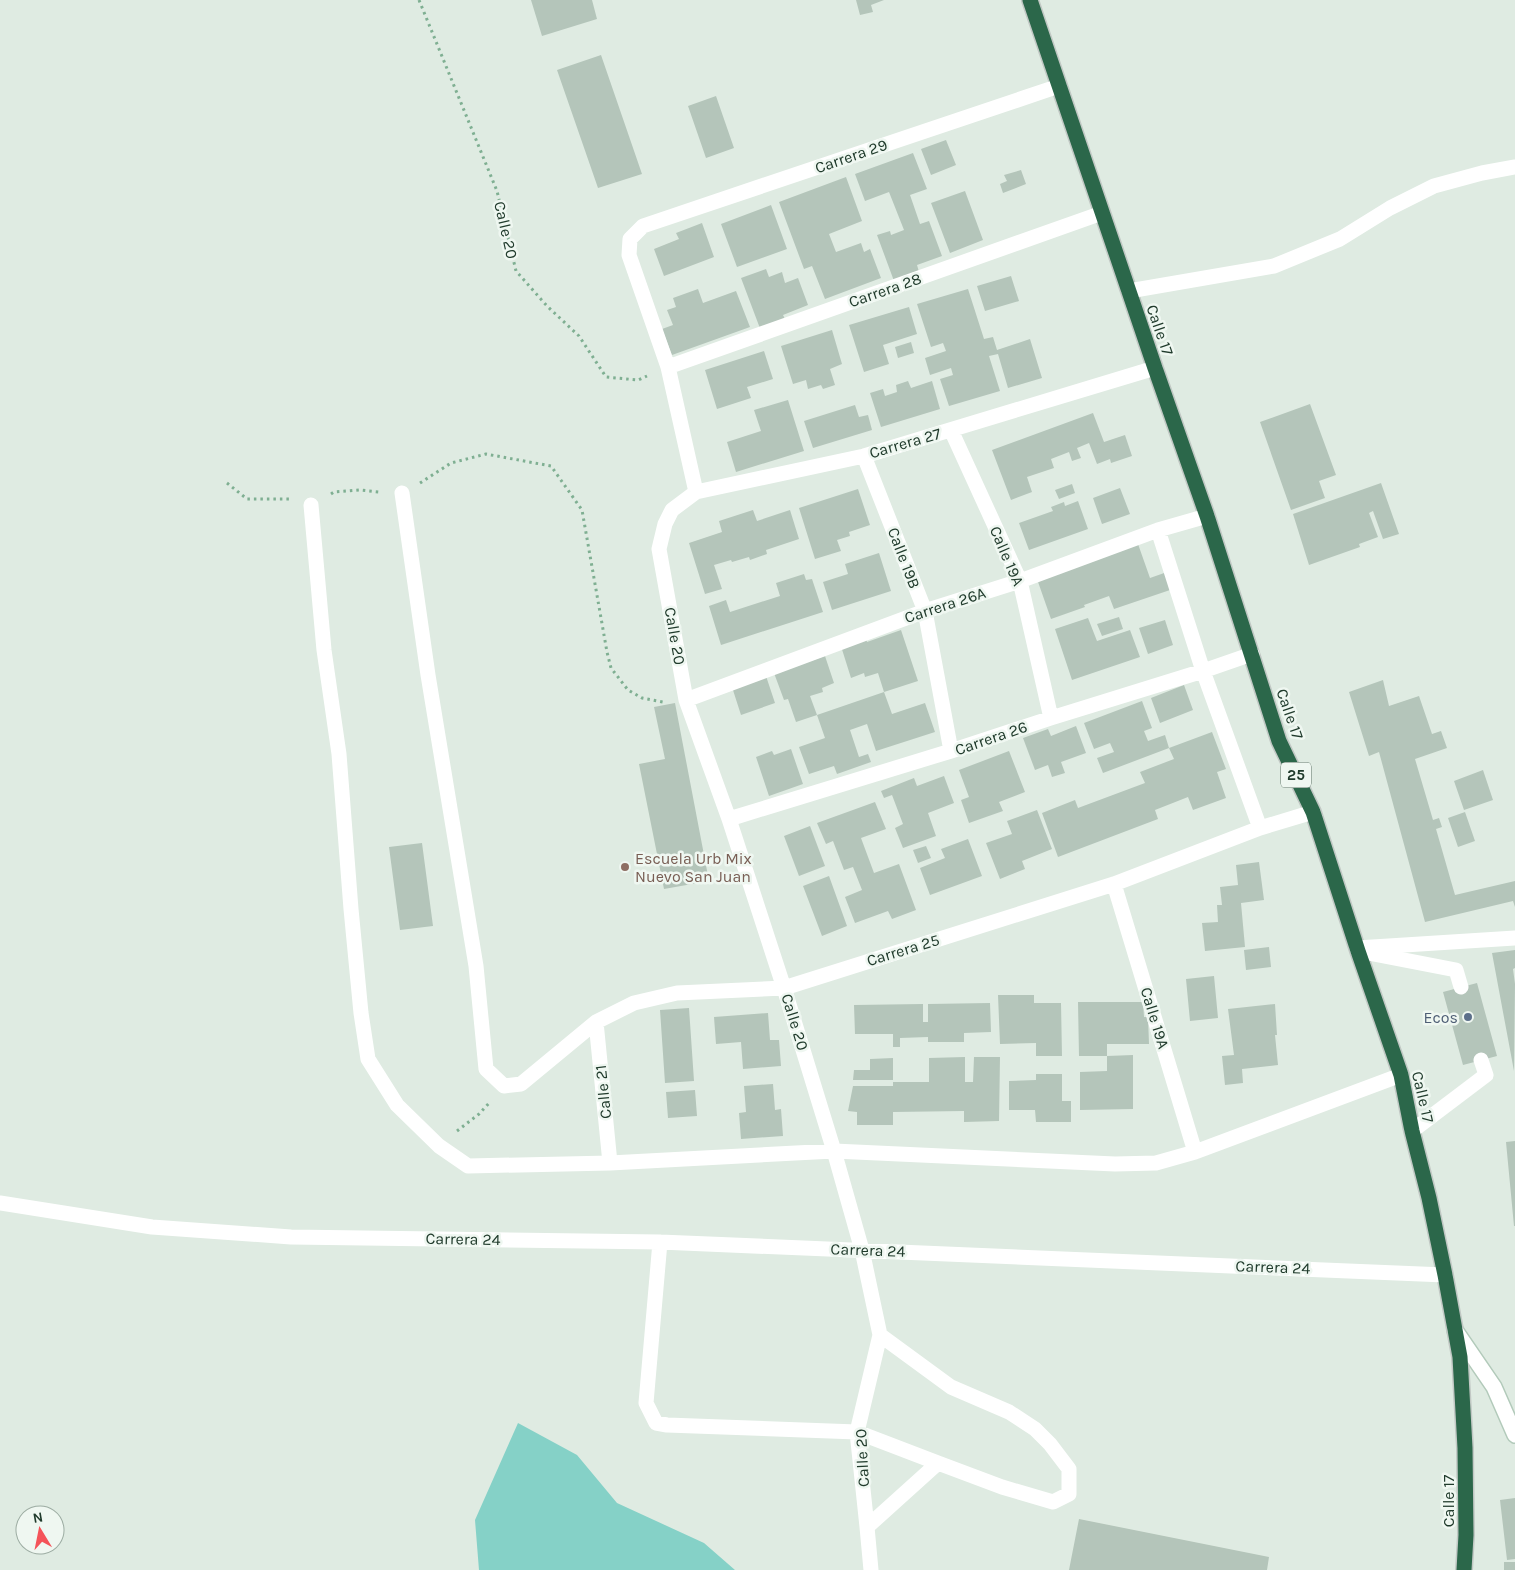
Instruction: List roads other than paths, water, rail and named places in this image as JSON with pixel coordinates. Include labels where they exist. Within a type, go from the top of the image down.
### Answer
[{"type":"highway","name":"Calle 17","points":[[1030,0],[1154,368],[1207,516],[1279,741],[1313,812],[1401,1075],[1412,1131],[1429,1198],[1460,1357],[1465,1448],[1466,1535],[1464,1570]]},
{"type":"street","name":"Carrera 29","points":[[668,367],[629,255],[630,239],[643,226],[1059,86]]},
{"type":"street","points":[[1129,291],[1274,266],[1340,239],[1390,208],[1434,186],[1515,166]]},
{"type":"street","name":"Carrera 28","points":[[668,367],[1102,214]]},
{"type":"street","points":[[668,367],[696,492]]},
{"type":"street","name":"Carrera 27","points":[[665,524],[672,510],[696,492],[864,456],[1154,368]]},
{"type":"street","name":"Calle 19A","points":[[951,430],[1020,581],[1051,718]]},
{"type":"street","name":"Calle 19B","points":[[864,456],[925,611],[951,751]]},
{"type":"street","name":"Carrera 25","points":[[402,494],[428,675],[476,966],[486,1069],[504,1086],[521,1084],[596,1022],[634,1003],[677,993],[784,988],[1114,884],[1260,828],[1313,812]]},
{"type":"street","points":[[311,504],[324,650],[339,754],[351,909],[361,1013],[368,1059],[397,1105],[440,1146],[468,1166],[610,1163],[834,1151],[1115,1164],[1156,1163],[1195,1152],[1401,1075]]},
{"type":"street","name":"Carrera 26A","points":[[686,700],[925,611],[1020,581],[1158,530],[1207,516]]},
{"type":"street","name":"Calle 20","points":[[665,524],[659,549],[686,700],[729,819],[834,1151],[862,1250],[880,1335],[857,1432],[870,1570]]},
{"type":"street","points":[[1158,530],[1202,671],[1260,828]]},
{"type":"street","name":"Carrera 26","points":[[729,819],[951,751],[1252,654]]},
{"type":"street","name":"Calle 19A","points":[[1114,884],[1195,1152]]},
{"type":"street","points":[[1358,949],[1515,938]]},
{"type":"street","points":[[1358,949],[1456,970],[1461,987]]},
{"type":"street","name":"Calle 21","points":[[596,1022],[610,1163]]},
{"type":"street","points":[[1412,1131],[1486,1076],[1481,1060]]},
{"type":"street","name":"Carrera 24","points":[[0,1203],[152,1227],[291,1237],[660,1242],[1445,1275]]},
{"type":"street","points":[[660,1242],[646,1403],[656,1423],[667,1425],[857,1432],[1002,1487],[1052,1502],[1069,1494],[1069,1469],[1050,1444],[1035,1430],[1009,1412],[951,1387],[880,1335]]},
{"type":"street","points":[[1455,1330],[1494,1387],[1515,1435]]},
{"type":"street","points":[[867,1527],[938,1463]]},
{"type":"water","points":[[518,1423],[577,1455],[617,1503],[704,1543],[735,1570],[479,1570],[475,1520]]},
{"type":"place","name":"Escuela Urb Mix Nuevo San Juan","points":[[625,867]]},
{"type":"place","name":"Ecos","points":[[1468,1017]]}]
